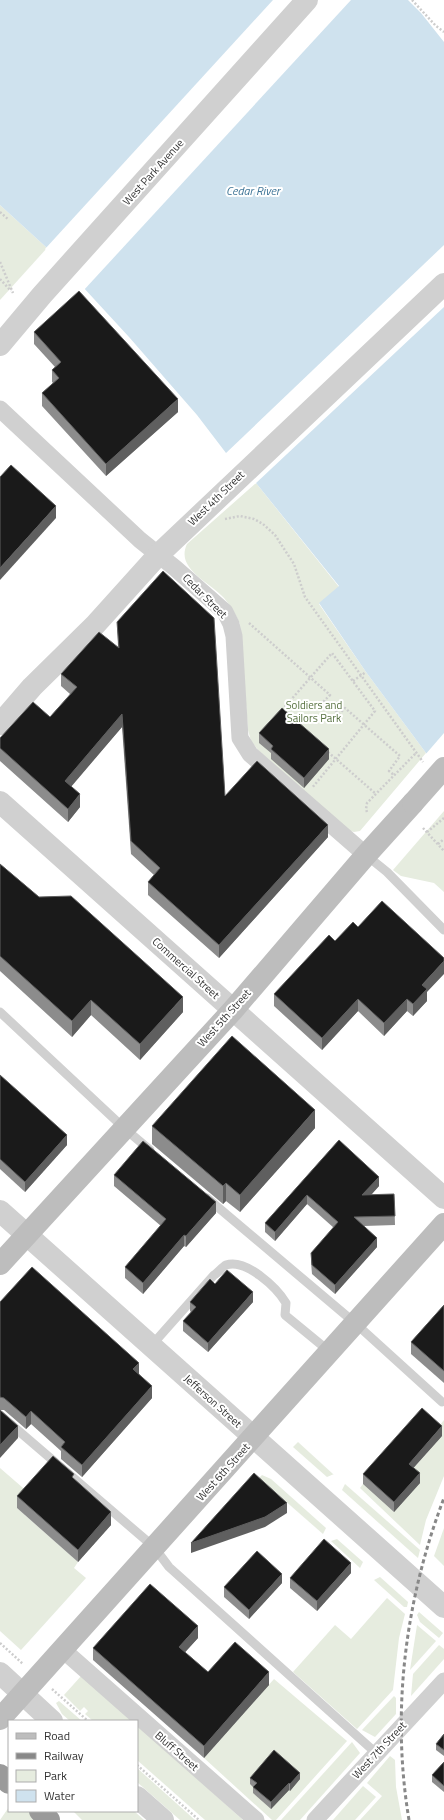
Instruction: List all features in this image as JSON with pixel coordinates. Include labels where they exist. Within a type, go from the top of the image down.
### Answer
[{"type":"highway","points":[[0,1775],[8,1782]]},
{"type":"highway","points":[[41,1812],[50,1820]]},
{"type":"main road","name":"West 5th Street","points":[[0,1264],[233,1010],[366,855],[413,803],[435,766]]},
{"type":"main road","name":"West 6th Street","points":[[0,1719],[444,1224]]},
{"type":"street","name":"West Park Avenue","points":[[0,344],[42,295],[307,0]]},
{"type":"street","name":"West 4th Street","points":[[0,724],[32,687],[95,624],[159,554],[444,284]]},
{"type":"street","name":"Cedar Street","points":[[0,409],[140,540],[159,554],[224,612],[231,624],[234,636],[240,738],[250,754],[366,855]]},
{"type":"street","name":"Commercial Street","points":[[0,802],[444,1198]]},
{"type":"street","name":"Jefferson Street","points":[[0,1210],[444,1607]]},
{"type":"street","name":"Bluff Street","points":[[62,1649],[256,1820]]},
{"type":"street","points":[[0,1673],[51,1720]]},
{"type":"street","name":"West 7th Street","points":[[315,1820],[444,1681]]},
{"type":"street","points":[[138,1797],[163,1820]]},
{"type":"lane","points":[[366,855],[387,872],[444,930]]},
{"type":"lane","points":[[0,1012],[124,1128],[156,1155]]},
{"type":"lane","points":[[198,1190],[355,1323],[442,1402]]},
{"type":"lane","points":[[151,1346],[214,1276],[226,1265],[240,1264],[252,1269],[281,1294],[286,1303],[285,1314],[330,1352]]},
{"type":"lane","points":[[0,1415],[154,1548],[170,1567],[376,1754]]},
{"type":"path","points":[[412,0],[436,26],[444,32]]},
{"type":"path","points":[[0,212],[9,220]]},
{"type":"path","points":[[0,262],[13,293],[0,279]]},
{"type":"path","points":[[222,521],[230,517],[240,516],[254,519],[264,524],[276,535],[294,564],[305,597],[416,753],[435,766]]},
{"type":"path","points":[[247,621],[330,695],[324,701],[334,710],[339,714],[345,708],[400,756],[389,771],[394,775]]},
{"type":"path","points":[[286,716],[279,713],[332,653],[375,711],[309,792]]},
{"type":"path","points":[[353,681],[366,672]]},
{"type":"path","points":[[325,750],[376,794]]},
{"type":"path","points":[[367,812],[367,803],[416,753]]},
{"type":"path","points":[[427,832],[444,818]]},
{"type":"path","points":[[423,828],[444,850]]},
{"type":"path","points":[[438,844],[444,839]]},
{"type":"path","points":[[138,1766],[199,1820]]},
{"type":"green space","points":[[0,205],[47,248],[0,300]]},
{"type":"green space","name":"Soldiers and Sailors Park","points":[[256,483],[339,587],[319,604],[366,672],[426,753],[360,831],[354,832],[347,830],[259,751],[251,741],[248,730],[240,624],[224,598],[196,574],[186,561],[185,553],[187,544]]},
{"type":"green space","points":[[444,811],[444,892],[434,883],[401,876],[393,870]]},
{"type":"green space","points":[[444,1420],[444,1476],[426,1520],[420,1545],[360,1488],[363,1484],[409,1473],[442,1436],[436,1430]]},
{"type":"green space","points":[[298,1442],[334,1474],[327,1477],[293,1447]]},
{"type":"green space","points":[[0,1468],[30,1494],[17,1508],[78,1562],[74,1568],[86,1578],[21,1650],[0,1631]]},
{"type":"green space","points":[[262,1475],[271,1479],[326,1528],[323,1534],[259,1478]]},
{"type":"green space","points":[[345,1484],[420,1550],[418,1558],[342,1490]]},
{"type":"green space","points":[[444,1528],[444,1566],[434,1556]]},
{"type":"green space","points":[[337,1539],[363,1562],[360,1568],[331,1541]]},
{"type":"green space","points":[[380,1577],[408,1602],[407,1607],[404,1607],[374,1580]]},
{"type":"green space","points":[[387,1598],[405,1614],[399,1638],[393,1690],[357,1729],[293,1672],[335,1625],[351,1639]]},
{"type":"green space","points":[[419,1612],[443,1633],[439,1638],[420,1622],[417,1615]]},
{"type":"green space","points":[[417,1625],[436,1641],[410,1670]]},
{"type":"green space","points":[[439,1645],[444,1649],[444,1659],[411,1696],[413,1674]]},
{"type":"green space","points":[[82,1675],[132,1720],[92,1720],[85,1714],[88,1711],[84,1707],[80,1711],[64,1695]]},
{"type":"green space","points":[[274,1679],[347,1741],[276,1820],[272,1820],[204,1758]]},
{"type":"green space","points":[[394,1696],[396,1698],[396,1714],[375,1737],[362,1730]]},
{"type":"green space","points":[[59,1701],[81,1720],[69,1720],[62,1714],[56,1703]]},
{"type":"green space","points":[[138,1725],[243,1820],[205,1820],[138,1761]]},
{"type":"green space","points":[[352,1742],[360,1753],[300,1820],[281,1820]]},
{"type":"green space","points":[[390,1756],[395,1760],[396,1787],[402,1820],[360,1820],[382,1796],[367,1783]]},
{"type":"green space","points":[[138,1769],[195,1820],[180,1820],[138,1783]]},
{"type":"green space","points":[[363,1786],[376,1797],[355,1820],[333,1820]]},
{"type":"green space","points":[[8,1808],[8,1812],[41,1812],[49,1820],[0,1820]]},
{"type":"green space","points":[[74,1812],[135,1812],[144,1820],[82,1820]]},
{"type":"water","name":"Cedar River","points":[[0,0],[408,0],[421,13],[444,42],[444,768],[426,753],[366,672],[319,603],[339,586],[256,483],[226,453],[197,415],[129,337],[47,248],[0,205]]},
{"type":"pier","points":[[273,0],[351,0],[83,291],[45,249]]},
{"type":"pier","points":[[444,245],[444,307],[255,484],[225,454]]},
{"type":"pier","points":[[444,733],[444,770],[425,755]]},
{"type":"building","points":[[79,291],[178,399],[106,464],[42,393],[59,378],[52,370],[61,362],[34,332]]},
{"type":"building","points":[[11,465],[56,506],[0,568],[0,477]]},
{"type":"building","points":[[163,571],[214,618],[225,796],[257,761],[328,825],[219,945],[148,882],[160,868],[131,841],[122,714],[65,781],[80,794],[68,809],[0,748],[0,738],[33,702],[50,717],[77,687],[61,674],[99,632],[119,648],[117,622]]},
{"type":"building","points":[[282,708],[329,749],[304,778],[271,749],[273,746],[259,733]]},
{"type":"building","points":[[0,864],[39,897],[71,896],[183,997],[140,1044],[91,1000],[72,1021],[0,956]]},
{"type":"building","points":[[382,901],[444,958],[444,961],[422,985],[427,989],[413,1004],[407,999],[384,1023],[358,999],[322,1038],[274,994],[329,935],[335,941],[353,922],[358,927]]},
{"type":"building","points":[[232,1036],[315,1110],[240,1195],[226,1183],[223,1186],[152,1126]]},
{"type":"building","points":[[0,1075],[67,1135],[25,1182],[0,1159]]},
{"type":"building","points":[[339,1140],[379,1177],[362,1195],[394,1194],[395,1216],[354,1217],[377,1238],[335,1285],[312,1265],[311,1253],[338,1222],[307,1195],[275,1232],[265,1223]]},
{"type":"building","points":[[143,1141],[216,1202],[186,1236],[184,1235],[143,1283],[125,1267],[166,1219],[114,1175]]},
{"type":"building","points":[[32,1267],[139,1363],[133,1369],[152,1386],[82,1465],[61,1447],[65,1442],[31,1411],[26,1417],[4,1398],[0,1397],[0,1302]]},
{"type":"building","points":[[227,1270],[253,1292],[208,1343],[183,1321],[196,1307],[190,1302],[210,1279],[215,1284]]},
{"type":"building","points":[[444,1305],[444,1371],[411,1342]]},
{"type":"building","points":[[422,1408],[442,1426],[409,1464],[420,1473],[394,1502],[363,1474]]},
{"type":"building","points":[[0,1410],[18,1426],[0,1445]]},
{"type":"building","points":[[53,1456],[74,1474],[72,1477],[111,1512],[78,1550],[17,1496]]},
{"type":"building","points":[[254,1473],[287,1503],[265,1517],[191,1543]]},
{"type":"building","points":[[324,1539],[351,1563],[317,1601],[290,1578]]},
{"type":"building","points":[[257,1551],[282,1574],[249,1610],[224,1587]]},
{"type":"building","points":[[150,1584],[198,1626],[179,1647],[208,1672],[235,1642],[269,1672],[204,1746],[93,1648]]},
{"type":"building","points":[[444,1734],[444,1750],[436,1744]]},
{"type":"building","points":[[274,1750],[300,1773],[271,1802],[253,1787],[257,1783],[250,1778]]},
{"type":"building","points":[[444,1762],[444,1786],[432,1775]]},
{"type":"railway","points":[[409,1820],[401,1738],[405,1657],[411,1616],[420,1576],[444,1498]]}]
